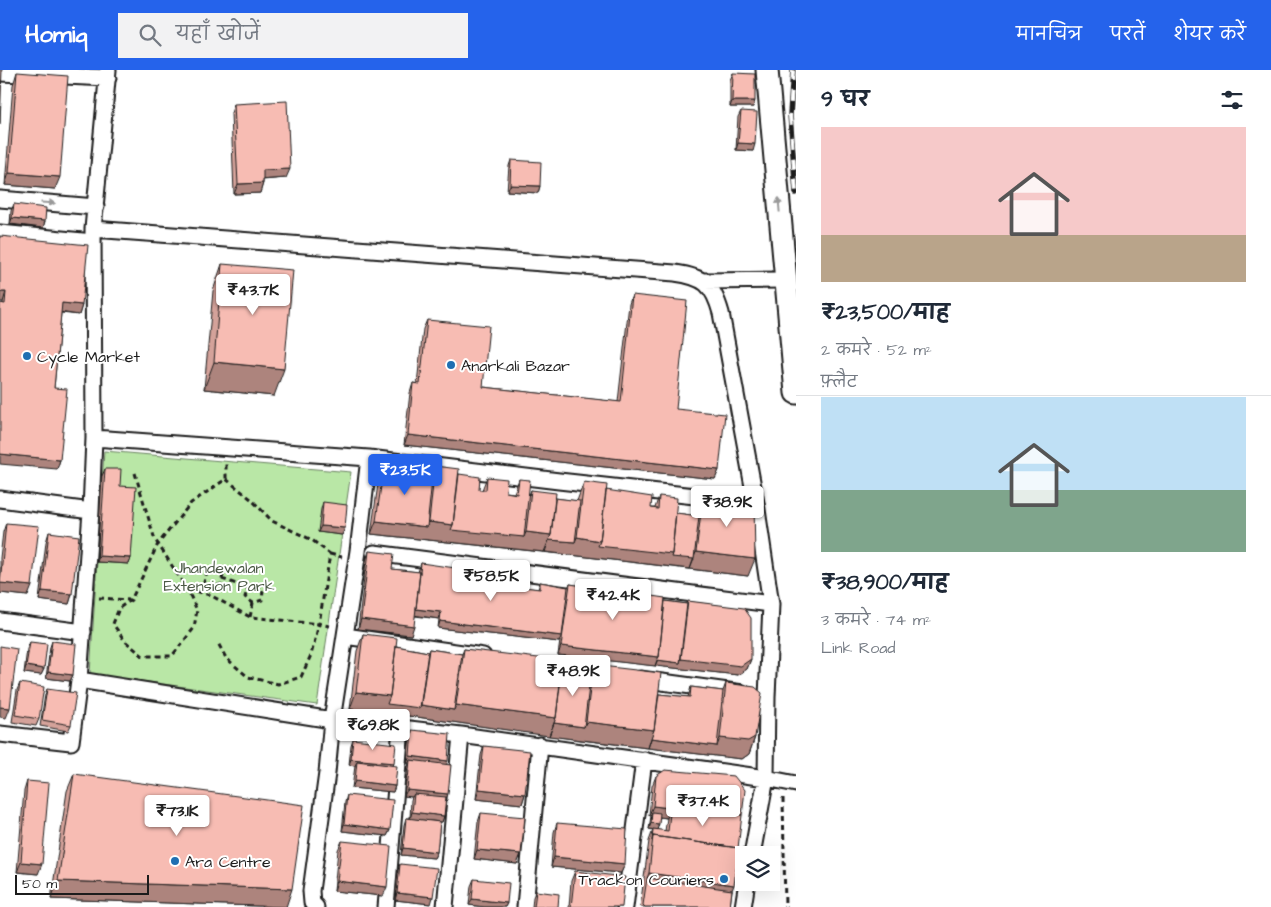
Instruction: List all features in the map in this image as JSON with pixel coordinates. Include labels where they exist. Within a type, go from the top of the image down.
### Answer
[{"type":"main road","points":[[767,70],[796,394]]},
{"type":"street","points":[[0,73],[108,74],[94,236],[92,511],[79,680],[71,742],[0,734]]},
{"type":"street","points":[[0,199],[96,207]]},
{"type":"street","points":[[0,233],[94,236],[675,273],[704,281],[786,280]]},
{"type":"street","points":[[704,281],[717,297],[721,313],[756,503],[771,604],[766,778],[754,846]]},
{"type":"street","points":[[94,438],[369,458],[756,503]]},
{"type":"street","points":[[316,907],[312,903],[311,898],[332,720],[358,550],[369,458]]},
{"type":"street","points":[[0,499],[92,511]]},
{"type":"street","points":[[358,550],[771,604]]},
{"type":"street","points":[[0,622],[83,632]]},
{"type":"street","points":[[345,636],[502,659]]},
{"type":"street","points":[[630,677],[767,697]]},
{"type":"street","points":[[79,680],[332,720],[540,745],[796,784]]},
{"type":"street","points":[[386,907],[401,727]]},
{"type":"street","points":[[445,907],[461,735]]},
{"type":"street","points":[[525,907],[540,745]]},
{"type":"street","points":[[626,907],[644,760]]},
{"type":"street","points":[[743,907],[746,891]]},
{"type":"path","points":[[226,479],[227,458]]},
{"type":"path","points":[[135,473],[155,540],[158,544],[187,589],[196,610],[194,628],[172,656],[144,656],[125,641],[113,624],[119,608],[131,600],[158,544],[191,503],[226,479]]},
{"type":"path","points":[[226,479],[252,499],[272,521],[312,540],[330,554],[342,557]]},
{"type":"path","points":[[218,643],[226,658],[248,677],[278,684],[301,677],[311,655],[319,624],[330,554]]},
{"type":"path","points":[[216,569],[223,575],[221,584],[212,588],[204,582],[207,572],[216,569]]},
{"type":"path","points":[[222,579],[248,588],[256,585],[263,590],[262,600],[252,603]]},
{"type":"path","points":[[210,595],[212,588]]},
{"type":"path","points":[[248,588],[245,597],[252,603]]},
{"type":"path","points":[[187,589],[210,595],[250,617],[332,626]]},
{"type":"path","points":[[94,598],[131,600]]},
{"type":"path","points":[[250,617],[252,603]]},
{"type":"path","points":[[783,810],[785,907]]},
{"type":"green space","name":"Jhandewalan Extension Park","points":[[104,451],[351,472],[317,705],[90,674]]},
{"type":"building","points":[[0,70],[2,70],[0,124]]},
{"type":"building","points":[[17,72],[68,76],[60,177],[9,173]]},
{"type":"building","points":[[733,73],[755,74],[755,101],[732,101]]},
{"type":"building","points":[[287,101],[290,169],[263,170],[263,183],[238,184],[234,104]]},
{"type":"building","points":[[741,111],[757,112],[755,144],[738,143]]},
{"type":"building","points":[[511,160],[541,162],[540,186],[510,185]]},
{"type":"building","points":[[14,204],[46,208],[45,221],[12,218]]},
{"type":"building","name":"Cycle Market","points":[[0,236],[88,245],[82,305],[62,303],[54,388],[67,389],[60,460],[0,454],[0,303],[5,304],[6,292],[0,292]]},
{"type":"building","points":[[222,264],[293,270],[284,369],[214,362]]},
{"type":"building","name":"Anarkali Bazar","points":[[632,295],[687,301],[676,409],[725,414],[719,470],[408,435],[413,383],[420,384],[427,320],[489,326],[483,387],[621,402]]},
{"type":"building","points":[[384,465],[433,471],[427,527],[376,521]]},
{"type":"building","points":[[435,466],[459,469],[453,525],[429,522]]},
{"type":"building","points":[[105,469],[121,469],[120,486],[136,487],[131,558],[99,556]]},
{"type":"building","points":[[459,474],[480,477],[479,490],[486,490],[487,477],[507,479],[506,492],[517,494],[519,479],[530,480],[524,537],[451,530]]},
{"type":"building","points":[[584,482],[607,485],[600,541],[577,537]]},
{"type":"building","points":[[531,490],[556,493],[551,535],[526,532]]},
{"type":"building","points":[[606,490],[652,497],[651,508],[658,509],[659,496],[677,498],[672,554],[598,546]]},
{"type":"building","points":[[703,497],[754,502],[755,559],[696,552]]},
{"type":"building","points":[[555,498],[580,501],[575,542],[549,540]]},
{"type":"building","points":[[323,502],[347,505],[345,528],[321,526]]},
{"type":"building","points":[[676,513],[699,516],[694,559],[671,557]]},
{"type":"building","points":[[6,523],[39,526],[32,586],[0,583]]},
{"type":"building","points":[[49,532],[79,536],[72,594],[42,591]]},
{"type":"building","points":[[369,551],[394,554],[392,569],[420,572],[414,626],[361,619]]},
{"type":"building","points":[[421,563],[469,570],[468,580],[540,589],[540,582],[568,587],[562,636],[440,621],[441,612],[416,609]]},
{"type":"building","points":[[570,584],[665,598],[659,657],[561,646]]},
{"type":"building","points":[[665,601],[687,604],[680,663],[657,660],[659,657]]},
{"type":"building","points":[[688,601],[744,608],[751,618],[751,659],[741,666],[681,659]]},
{"type":"building","points":[[363,634],[397,638],[390,696],[356,692]]},
{"type":"building","points":[[52,641],[76,644],[73,675],[48,672]]},
{"type":"building","points":[[30,642],[47,644],[44,669],[26,666]]},
{"type":"building","points":[[0,646],[17,649],[10,708],[0,707]]},
{"type":"building","points":[[396,646],[428,652],[420,708],[387,704],[390,696]]},
{"type":"building","points":[[429,649],[462,654],[454,710],[421,705]]},
{"type":"building","points":[[464,649],[563,661],[556,718],[456,705]]},
{"type":"building","points":[[593,665],[661,673],[654,730],[586,722]]},
{"type":"building","points":[[562,666],[591,670],[584,727],[554,723]]},
{"type":"building","points":[[20,683],[44,687],[39,719],[15,715]]},
{"type":"building","points":[[726,683],[755,687],[762,693],[755,737],[748,741],[720,738]]},
{"type":"building","points":[[691,687],[723,691],[717,746],[651,738],[654,730],[659,694],[690,697]]},
{"type":"building","points":[[47,689],[76,693],[71,725],[42,720]]},
{"type":"building","points":[[412,730],[450,734],[448,761],[410,756]]},
{"type":"building","points":[[353,739],[396,744],[394,763],[351,759]]},
{"type":"building","points":[[484,746],[530,751],[525,794],[479,789]]},
{"type":"building","points":[[410,760],[451,765],[448,794],[407,790]]},
{"type":"building","points":[[357,761],[397,766],[395,786],[355,781]]},
{"type":"building","points":[[665,770],[734,776],[745,790],[742,815],[671,805],[670,808],[653,806],[656,776]]},
{"type":"building","name":"Ara Centre","points":[[74,774],[304,805],[292,889],[58,881]]},
{"type":"building","points":[[27,781],[49,783],[42,864],[21,862]]},
{"type":"building","points":[[414,794],[446,797],[444,816],[412,812]]},
{"type":"building","points":[[347,795],[393,800],[390,830],[344,824]]},
{"type":"building","points":[[671,805],[742,815],[738,846],[735,848],[653,836],[652,841],[653,829],[668,831]]},
{"type":"building","points":[[652,812],[660,813],[659,824],[651,823]]},
{"type":"building","points":[[481,813],[525,817],[521,854],[477,850]]},
{"type":"building","points":[[406,818],[440,822],[437,852],[403,848]]},
{"type":"building","points":[[557,823],[627,829],[625,864],[554,857]]},
{"type":"building","points":[[653,836],[735,847],[734,885],[649,873]]},
{"type":"building","points":[[342,841],[391,846],[387,887],[337,881]]},
{"type":"building","points":[[400,864],[437,868],[433,897],[397,893]]},
{"type":"building","points":[[575,871],[625,877],[622,907],[571,907]]},
{"type":"building","points":[[647,878],[732,890],[730,907],[645,907],[643,905]]},
{"type":"building","points":[[474,879],[509,883],[507,903],[472,899]]},
{"type":"building","points":[[536,891],[559,894],[558,907],[534,907]]},
{"type":"railway","points":[[793,70],[790,115],[796,193]]},
{"type":"place","name":"Cycle Market","points":[[27,356]]},
{"type":"place","name":"Anarkali Bazar","points":[[451,365]]},
{"type":"place","name":"Ara Centre","points":[[175,861]]},
{"type":"place","name":"Trackon Couriers","points":[[724,879]]}]
